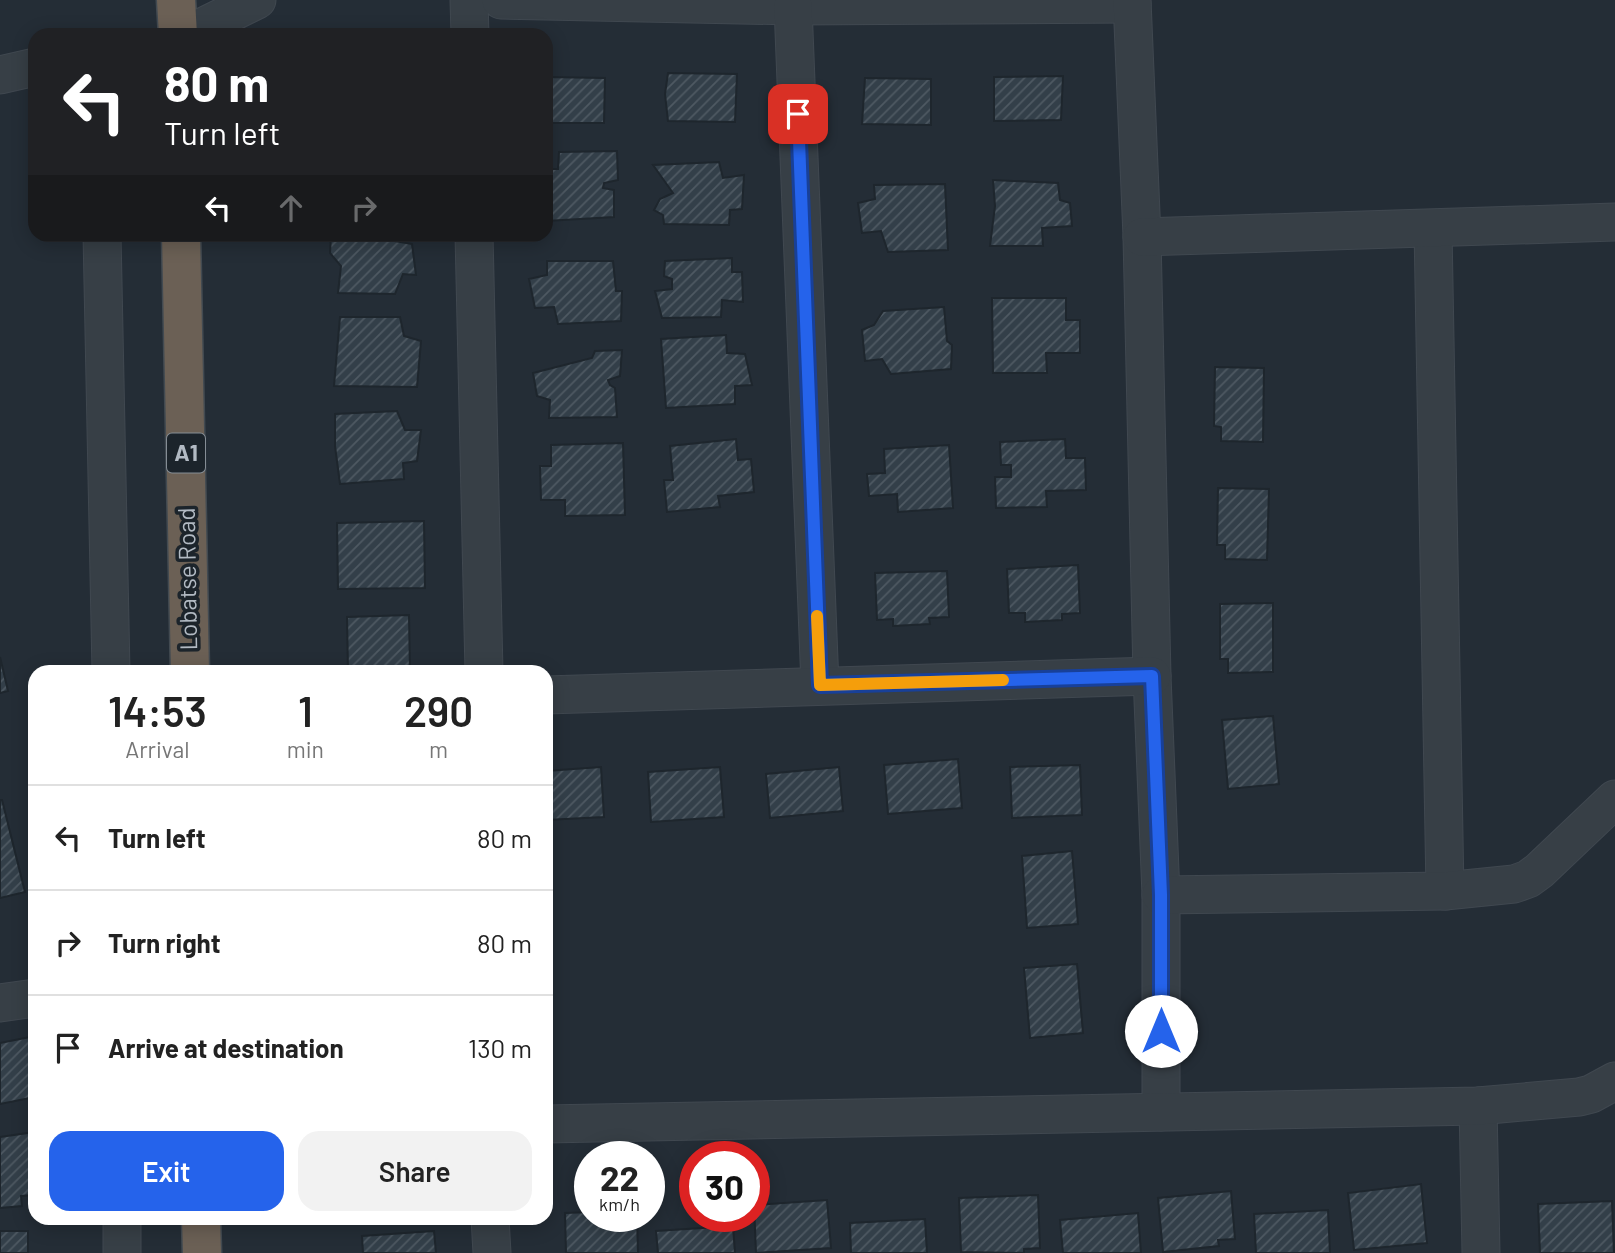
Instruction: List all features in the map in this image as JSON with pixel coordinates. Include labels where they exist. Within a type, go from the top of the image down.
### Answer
[{"type":"highway","points":[[176,0],[177,28]]},
{"type":"highway","name":"Lobatse Road","points":[[181,242],[190,665]]},
{"type":"street","points":[[200,28],[257,0]]},
{"type":"street","points":[[469,0],[470,28]]},
{"type":"street","points":[[501,0],[793,6],[1132,2],[1142,237],[1152,676],[1161,895],[1161,1112]]},
{"type":"street","points":[[793,6],[820,685]]},
{"type":"street","points":[[0,75],[28,68]]},
{"type":"street","points":[[1142,237],[1615,222]]},
{"type":"street","points":[[1433,229],[1445,891]]},
{"type":"street","points":[[102,242],[111,665]]},
{"type":"street","points":[[474,242],[484,665]]},
{"type":"street","points":[[553,695],[1152,676]]},
{"type":"street","points":[[1161,895],[1445,891],[1514,884],[1539,871],[1615,799]]},
{"type":"street","points":[[0,1003],[28,999]]},
{"type":"street","points":[[553,1124],[1478,1106],[1578,1097],[1591,1094],[1615,1081]]},
{"type":"street","points":[[1478,1106],[1481,1253]]},
{"type":"street","points":[[122,1225],[122,1253]]},
{"type":"street","points":[[490,1225],[492,1253]]},
{"type":"building","points":[[668,73],[737,74],[735,122],[668,121],[665,94]]},
{"type":"building","points":[[1063,76],[1061,120],[994,121],[994,77]]},
{"type":"building","points":[[553,77],[605,78],[604,123],[553,123]]},
{"type":"building","points":[[865,78],[931,79],[931,125],[862,124]]},
{"type":"building","points":[[617,151],[618,180],[604,183],[603,188],[614,190],[614,217],[553,221],[553,169],[558,169],[559,152]]},
{"type":"building","points":[[719,162],[723,178],[744,175],[742,209],[730,210],[729,225],[664,224],[663,215],[654,210],[660,199],[673,193],[653,165]]},
{"type":"building","points":[[993,180],[1058,183],[1060,200],[1070,203],[1072,226],[1042,228],[1043,246],[990,246],[995,206]]},
{"type":"building","points":[[945,184],[948,250],[888,252],[881,231],[862,233],[858,203],[875,199],[874,185]]},
{"type":"building","points":[[331,242],[412,244],[416,275],[403,274],[395,294],[338,293],[341,266],[330,253]]},
{"type":"building","points":[[732,258],[732,272],[742,272],[743,302],[722,300],[721,317],[662,318],[655,291],[672,289],[672,279],[664,276],[665,261]]},
{"type":"building","points":[[547,261],[613,261],[616,291],[622,291],[621,321],[558,324],[554,307],[535,308],[529,279],[547,275]]},
{"type":"building","points":[[992,298],[1066,298],[1066,320],[1080,320],[1080,353],[1046,353],[1047,373],[993,373]]},
{"type":"building","points":[[944,307],[947,341],[952,345],[951,369],[891,374],[882,359],[865,361],[862,330],[874,325],[883,311]]},
{"type":"building","points":[[340,317],[400,317],[404,336],[421,341],[417,387],[334,386]]},
{"type":"building","points":[[726,335],[727,353],[745,354],[752,385],[735,386],[735,404],[666,408],[661,339]]},
{"type":"building","points":[[622,350],[620,376],[608,380],[615,388],[617,417],[549,418],[550,400],[537,396],[533,373],[592,358],[595,351]]},
{"type":"building","points":[[1215,367],[1264,368],[1263,442],[1221,441],[1221,427],[1214,426]]},
{"type":"building","points":[[397,411],[405,430],[421,430],[417,461],[403,463],[404,479],[340,484],[335,446],[335,414]]},
{"type":"building","points":[[736,439],[738,460],[751,459],[754,492],[718,496],[720,507],[667,512],[664,480],[673,480],[670,446]]},
{"type":"building","points":[[1065,439],[1066,458],[1085,458],[1086,490],[1046,491],[1047,507],[996,508],[995,477],[1011,477],[1011,465],[1001,465],[1000,442]]},
{"type":"building","points":[[623,443],[625,515],[565,516],[565,500],[541,500],[540,466],[551,466],[551,445]]},
{"type":"building","points":[[949,445],[953,508],[898,512],[897,494],[869,496],[867,474],[885,473],[884,449]]},
{"type":"building","points":[[1218,488],[1269,489],[1267,560],[1225,559],[1225,545],[1217,545]]},
{"type":"building","points":[[424,521],[425,588],[338,589],[337,523]]},
{"type":"building","points":[[1078,565],[1080,613],[1062,614],[1062,620],[1025,622],[1025,613],[1009,613],[1007,569]]},
{"type":"building","points":[[947,571],[949,617],[929,618],[930,624],[893,626],[893,619],[877,620],[875,573]]},
{"type":"building","points":[[1273,603],[1273,672],[1228,673],[1228,659],[1220,659],[1220,604]]},
{"type":"building","points":[[409,615],[410,665],[348,665],[347,617]]},
{"type":"building","points":[[0,657],[8,691],[0,693]]},
{"type":"building","points":[[1273,716],[1279,784],[1228,789],[1222,720]]},
{"type":"building","points":[[958,759],[962,808],[888,814],[884,765]]},
{"type":"building","points":[[1080,765],[1082,815],[1012,818],[1010,767]]},
{"type":"building","points":[[601,767],[604,817],[553,820],[553,770]]},
{"type":"building","points":[[720,767],[724,817],[651,822],[648,772]]},
{"type":"building","points":[[839,767],[843,811],[770,818],[766,774]]},
{"type":"building","points":[[0,800],[25,892],[0,898]]},
{"type":"building","points":[[1072,851],[1078,924],[1027,928],[1022,856]]},
{"type":"building","points":[[1077,964],[1083,1033],[1030,1038],[1024,968]]},
{"type":"building","points":[[28,1037],[28,1098],[0,1104],[0,1043]]},
{"type":"building","points":[[28,1133],[28,1196],[21,1196],[22,1206],[0,1208],[0,1137]]},
{"type":"building","points":[[1421,1184],[1427,1243],[1354,1250],[1348,1193]]},
{"type":"building","points":[[1231,1191],[1235,1239],[1218,1240],[1219,1246],[1163,1252],[1158,1198]]},
{"type":"building","points":[[1038,1195],[1040,1248],[1024,1249],[1024,1253],[961,1252],[959,1198]]},
{"type":"building","points":[[827,1200],[831,1248],[756,1253],[755,1232],[770,1232],[770,1204]]},
{"type":"building","points":[[1612,1201],[1614,1253],[1540,1253],[1538,1204]]},
{"type":"building","points":[[1328,1210],[1330,1253],[1256,1253],[1254,1214]]},
{"type":"building","points":[[565,1213],[574,1213],[574,1232],[637,1232],[638,1253],[566,1253]]},
{"type":"building","points":[[1138,1213],[1141,1253],[1063,1253],[1060,1220]]},
{"type":"building","points":[[925,1219],[927,1253],[851,1253],[850,1223]]},
{"type":"building","points":[[0,1231],[28,1231],[28,1253],[0,1253]]},
{"type":"building","points":[[434,1231],[436,1253],[363,1253],[362,1236]]},
{"type":"building","points":[[656,1232],[733,1232],[735,1253],[658,1253]]},
{"type":"slow traffic","points":[[817,616],[820,685],[1003,680]]},
{"type":"route","points":[[798,114],[820,685],[1152,676],[1161,895],[1161,1031]]}]
